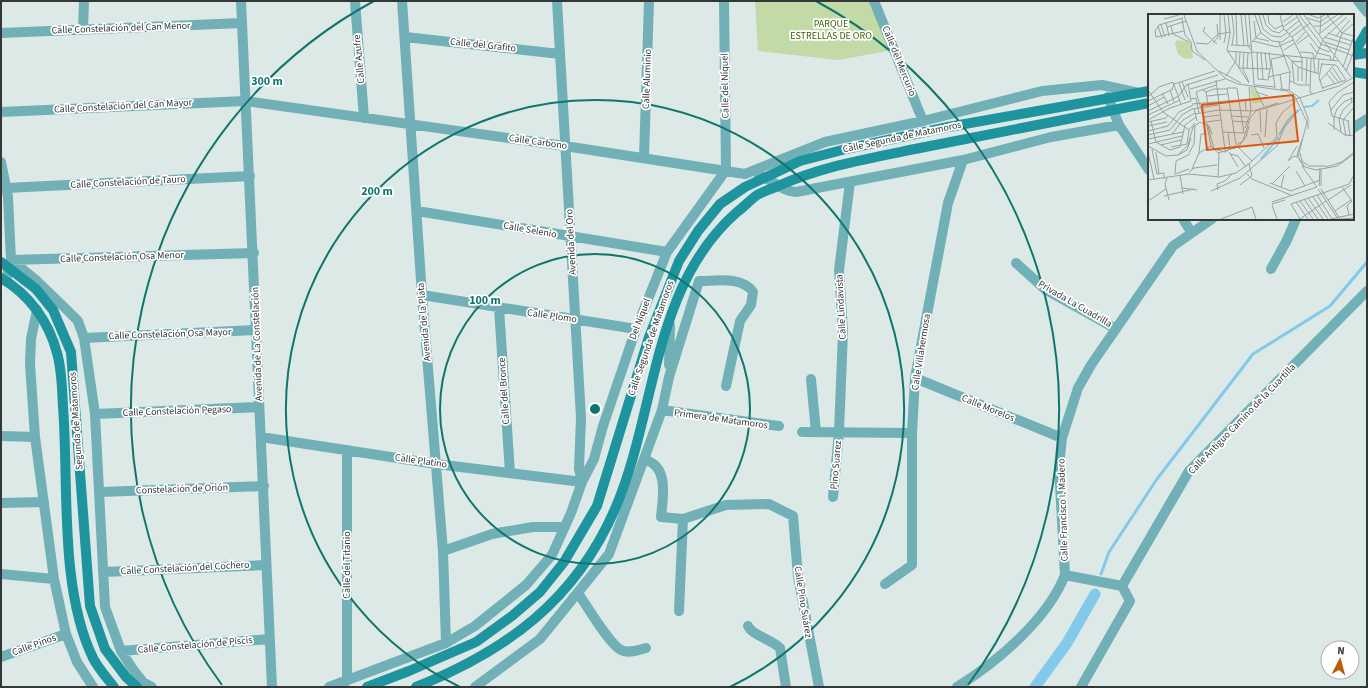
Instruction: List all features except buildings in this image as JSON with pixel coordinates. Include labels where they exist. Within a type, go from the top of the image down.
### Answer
[{"type":"main road","points":[[1354,49],[1359,45],[1367,31]]},
{"type":"main road","points":[[1354,55],[1367,53]]},
{"type":"main road","points":[[1354,71],[1367,68]]},
{"type":"main road","points":[[1354,71],[1367,74]]},
{"type":"main road","name":"Calle Segunda de Matamoros","points":[[367,687],[410,671],[476,642],[512,616],[540,592],[564,562],[597,506],[649,337],[679,260],[698,231],[720,204],[745,187],[800,160],[846,149],[1144,92]]},
{"type":"main road","name":"Calle Segunda de Matamoros","points":[[416,687],[472,663],[501,644],[535,619],[578,573],[605,531],[616,506],[629,467],[670,319],[688,275],[714,235],[758,195],[796,177],[852,161],[1148,103]]},
{"type":"main road","name":"Segunda de Matamoros","points":[[7,263],[36,289],[53,310],[71,352],[90,606],[105,649],[126,677],[137,687]]},
{"type":"main road","name":"Segunda de Matamoros","points":[[4,279],[26,298],[37,310],[48,328],[57,353],[60,372],[69,547],[73,593],[77,612],[93,658],[114,687]]},
{"type":"street","points":[[83,30],[84,1]]},
{"type":"street","name":"Avenida de La Constelación","points":[[241,1],[254,253],[259,407],[264,486],[272,687]]},
{"type":"street","name":"Calle Azufre","points":[[355,1],[364,118]]},
{"type":"street","name":"Avenida de la Plata","points":[[402,1],[422,295],[443,551],[446,643]]},
{"type":"street","name":"Avenida del Oro","points":[[557,1],[581,418],[579,469],[582,482]]},
{"type":"street","name":"Calle Aluminio","points":[[644,158],[650,1]]},
{"type":"street","name":"Calle del Níquel","points":[[724,1],[726,170]]},
{"type":"street","name":"Calle del Mercurio","points":[[874,1],[923,121]]},
{"type":"street","points":[[1358,1],[1367,12]]},
{"type":"street","name":"Calle Constelación del Can Menor","points":[[1,33],[242,23]]},
{"type":"street","name":"Calle del Grafito","points":[[405,37],[560,54]]},
{"type":"street","points":[[745,174],[825,142],[923,121],[1042,91],[1102,85],[1144,92]]},
{"type":"street","points":[[1108,98],[1111,110],[1119,125],[1148,168]]},
{"type":"street","name":"Calle Carbono","points":[[245,101],[565,146],[726,170],[765,178]]},
{"type":"street","name":"Calle Constelación del Can Mayor","points":[[1,112],[245,101]]},
{"type":"street","points":[[1354,127],[1367,119]]},
{"type":"street","points":[[765,178],[789,192],[796,192],[963,160],[1051,137],[1119,125]]},
{"type":"street","name":"Calle Villahermosa","points":[[886,584],[912,564],[912,433],[915,378],[948,203],[963,160]]},
{"type":"street","points":[[1,162],[6,188],[7,263],[4,279]]},
{"type":"street","name":"Del Niquel","points":[[329,687],[446,643],[475,626],[526,585],[552,555],[565,527],[582,482],[594,460],[603,426],[636,329],[667,252],[726,170]]},
{"type":"street","name":"Calle Constelación de Tauro","points":[[6,188],[250,176]]},
{"type":"street","name":"Calle Lindavista","points":[[839,432],[843,332],[839,270],[850,182]]},
{"type":"street","name":"Calle Selenio","points":[[417,211],[667,252]]},
{"type":"street","points":[[1183,220],[1192,232]]},
{"type":"street","name":"Calle Francisco I. Madero","points":[[957,687],[987,667],[1018,638],[1046,609],[1059,591],[1065,575],[1059,467],[1062,438],[1078,388],[1116,329],[1173,246],[1210,220]]},
{"type":"street","points":[[1271,269],[1287,240],[1296,220]]},
{"type":"street","name":"Calle Constelación Osa Menor","points":[[7,263],[254,253]]},
{"type":"street","points":[[1,254],[7,263],[37,281],[78,321],[84,338],[95,414],[105,607],[121,651],[143,682],[152,687]]},
{"type":"street","name":"Privada La Cuadrilla","points":[[1016,263],[1046,290],[1116,329]]},
{"type":"street","points":[[476,687],[540,639],[609,554],[645,460],[662,410],[669,377],[699,281],[735,281],[748,284],[753,292],[751,305],[740,321],[726,386]]},
{"type":"street","name":"Calle Antiguo Camino de la Cuartilla","points":[[1122,586],[1189,471],[1367,291]]},
{"type":"street","name":"Calle Plomo","points":[[422,295],[636,329]]},
{"type":"street","name":"Calle del Bronce","points":[[499,308],[510,473]]},
{"type":"street","points":[[37,310],[31,339],[30,364],[34,437],[54,578],[66,634],[77,662],[93,687]]},
{"type":"street","points":[[669,377],[670,319]]},
{"type":"street","name":"Calle Constelación Osa Mayor","points":[[84,338],[256,330]]},
{"type":"street","name":"Calle Morelos","points":[[915,378],[1062,438]]},
{"type":"street","points":[[811,379],[816,432]]},
{"type":"street","name":"Calle Constelación Pegaso","points":[[95,414],[259,407]]},
{"type":"street","name":"Primera de Matamoros","points":[[662,410],[780,426]]},
{"type":"street","points":[[802,432],[912,433]]},
{"type":"street","name":"Pino Suarez","points":[[833,497],[839,432]]},
{"type":"street","points":[[1,436],[34,437]]},
{"type":"street","name":"Calle Platino","points":[[261,437],[436,464],[582,482]]},
{"type":"street","name":"Calle del Titanio","points":[[347,681],[348,450]]},
{"type":"street","points":[[645,460],[654,462],[662,473],[661,517],[683,519],[679,612]]},
{"type":"street","name":"Constelación de Orión","points":[[100,492],[264,486]]},
{"type":"street","points":[[1,503],[44,502]]},
{"type":"street","name":"Calle Pino Suárez","points":[[683,519],[726,505],[770,504],[793,516],[798,576],[818,687]]},
{"type":"street","points":[[443,551],[492,534],[533,527],[565,527]]},
{"type":"street","name":"Calle Constelación del Cochero","points":[[103,572],[266,565]]},
{"type":"street","points":[[1,574],[54,578]]},
{"type":"street","points":[[1065,575],[1122,586],[1130,601],[1081,687]]},
{"type":"street","points":[[578,593],[613,643],[622,651],[634,652],[646,648]]},
{"type":"street","points":[[748,626],[754,633],[768,639],[780,648],[786,687]]},
{"type":"street","name":"Calle Pinos","points":[[1,657],[66,634]]},
{"type":"street","name":"Calle Constelación de Piscis","points":[[121,651],[269,639]]},
{"type":"green space","name":"PARQUE ESTRELLAS DE ORO","points":[[755,1],[872,1],[893,50],[838,60],[758,51]]},
{"type":"waterway","points":[[1101,574],[1109,552],[1157,479],[1253,354],[1330,306],[1367,262]]},
{"type":"waterway","points":[[1035,687],[1067,643],[1095,594]]}]
